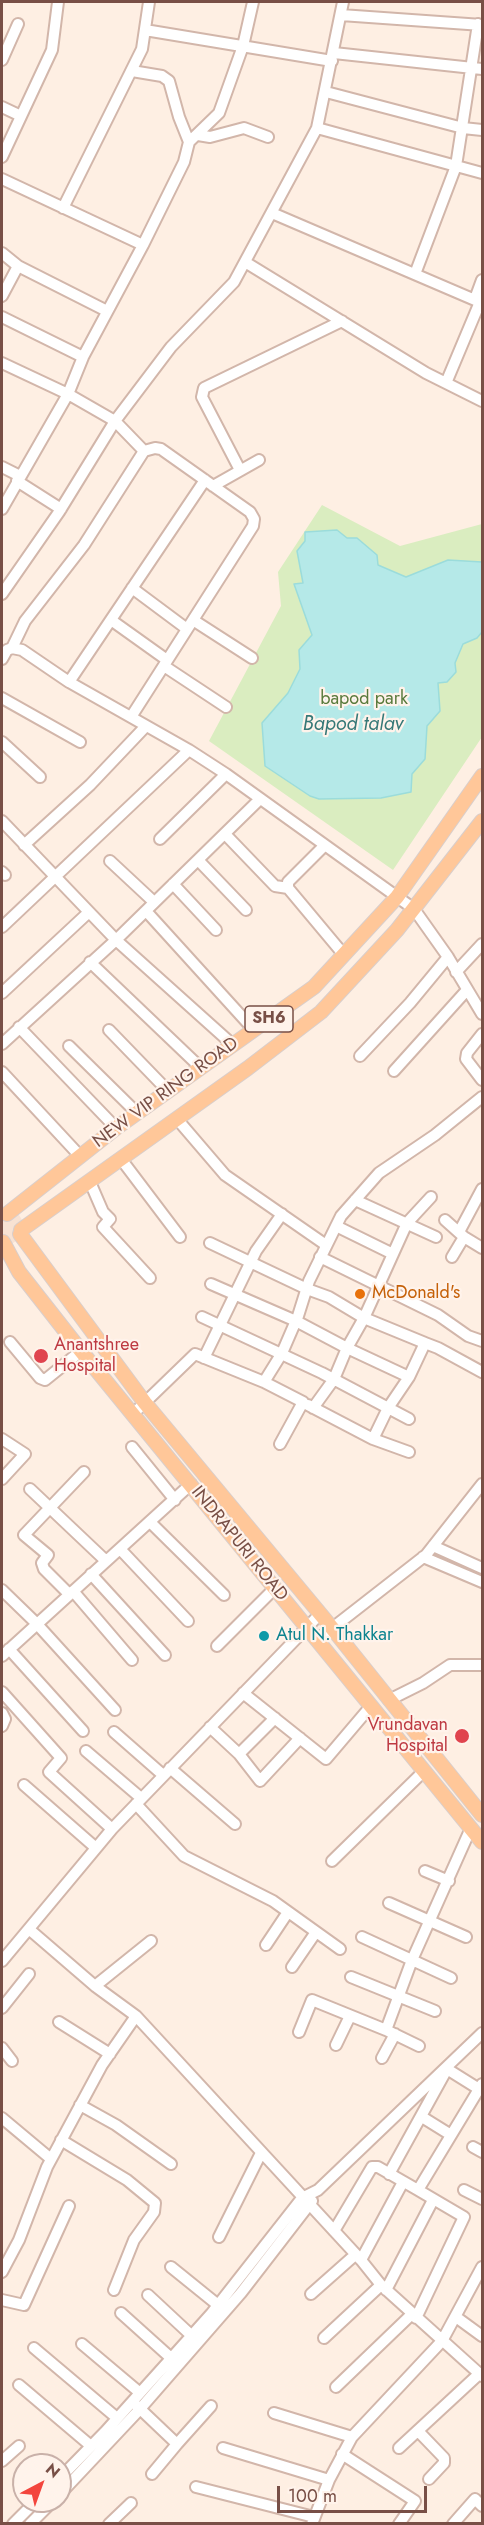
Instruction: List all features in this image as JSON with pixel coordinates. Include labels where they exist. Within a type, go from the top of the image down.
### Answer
[{"type":"main road","name":"NEW VIP RING ROAD","points":[[3,1214],[116,1128],[314,987],[397,897],[483,776]]},
{"type":"main road","name":"NEW VIP RING ROAD","points":[[2,1241],[14,1241],[21,1232],[321,1012],[414,909],[483,821]]},
{"type":"main road","name":"INDRAPURI ROAD","points":[[3,1214],[16,1218],[21,1232],[145,1403],[332,1628],[483,1815]]},
{"type":"main road","name":"INDRAPURI ROAD","points":[[2,1241],[20,1272],[81,1351],[483,1842]]},
{"type":"street","points":[[2,157],[52,50],[58,2]]},
{"type":"street","points":[[63,208],[142,49],[149,2]]},
{"type":"street","points":[[189,142],[219,113],[243,46],[253,2]]},
{"type":"street","points":[[2,594],[61,509],[115,421],[171,347],[234,282],[317,128],[343,2]]},
{"type":"street","points":[[340,15],[480,25],[470,68],[456,166],[415,274]]},
{"type":"street","points":[[2,60],[18,24]]},
{"type":"street","points":[[145,30],[243,46],[333,57],[483,69]]},
{"type":"street","points":[[2,509],[68,394],[83,357],[184,162],[189,142],[179,117],[170,81],[162,76],[132,70]]},
{"type":"street","points":[[326,92],[463,128],[483,130]]},
{"type":"street","points":[[2,107],[21,116]]},
{"type":"street","points":[[198,135],[210,136],[244,128],[268,137]]},
{"type":"street","points":[[317,128],[483,173]]},
{"type":"street","points":[[2,179],[143,245]]},
{"type":"street","points":[[272,213],[479,301]]},
{"type":"street","points":[[2,253],[18,266],[107,310]]},
{"type":"street","points":[[245,262],[446,383],[483,401]]},
{"type":"street","points":[[2,296],[18,266]]},
{"type":"street","points":[[446,383],[479,301],[483,280]]},
{"type":"street","points":[[2,317],[83,357]]},
{"type":"street","points":[[240,470],[202,397],[204,388],[342,321]]},
{"type":"street","points":[[2,363],[68,394],[115,421],[144,451]]},
{"type":"street","points":[[12,648],[25,621],[84,544],[144,451],[161,449],[250,512],[254,523],[131,717]]},
{"type":"street","points":[[69,682],[132,588],[209,483],[259,460]]},
{"type":"street","points":[[2,467],[61,509]]},
{"type":"street","points":[[132,588],[190,625],[252,658]]},
{"type":"street","points":[[111,620],[226,706]]},
{"type":"street","points":[[2,659],[7,650],[12,648],[22,650],[69,682],[189,750],[414,909],[448,957],[467,990],[480,1005]]},
{"type":"street","points":[[2,698],[80,742]]},
{"type":"street","points":[[24,845],[90,785],[146,726]]},
{"type":"street","points":[[2,742],[40,777]]},
{"type":"street","points":[[2,927],[189,750]]},
{"type":"street","points":[[160,839],[226,774]]},
{"type":"street","points":[[2,1044],[116,940],[259,800]]},
{"type":"street","points":[[2,821],[116,940],[233,1045]]},
{"type":"street","points":[[225,834],[275,886],[288,888]]},
{"type":"street","points":[[324,846],[288,882],[288,888],[344,955]]},
{"type":"street","points":[[198,860],[246,910]]},
{"type":"street","points":[[110,861],[254,1030]]},
{"type":"street","points":[[173,884],[216,930]]},
{"type":"street","points":[[2,993],[89,912]]},
{"type":"street","points":[[456,972],[483,944]]},
{"type":"street","points":[[360,1056],[410,1003],[448,957]]},
{"type":"street","points":[[90,962],[201,1068]]},
{"type":"street","points":[[393,1071],[467,990]]},
{"type":"street","points":[[19,1028],[116,1128]]},
{"type":"street","points":[[109,1030],[168,1091]]},
{"type":"street","points":[[483,1034],[465,1056],[483,1080]]},
{"type":"street","points":[[69,1046],[137,1113]]},
{"type":"street","points":[[2,1072],[80,1156]]},
{"type":"street","points":[[264,1382],[282,1353],[320,1257],[341,1216],[379,1173],[435,1135],[483,1097]]},
{"type":"street","points":[[177,1119],[218,1168],[326,1245]]},
{"type":"street","points":[[121,1159],[180,1237]]},
{"type":"street","points":[[90,1182],[103,1212],[110,1219],[103,1227],[150,1278]]},
{"type":"street","points":[[452,1257],[483,1189]]},
{"type":"street","points":[[280,1444],[308,1405],[334,1379],[407,1223],[431,1197]]},
{"type":"street","points":[[355,1200],[436,1237]]},
{"type":"street","points":[[204,1358],[250,1263],[282,1214]]},
{"type":"street","points":[[445,1220],[461,1235],[483,1248]]},
{"type":"street","points":[[336,1226],[393,1254]]},
{"type":"street","points":[[210,1244],[329,1297],[364,1318],[438,1348],[483,1372]]},
{"type":"street","points":[[320,1257],[438,1315],[468,1336],[483,1341]]},
{"type":"street","points":[[210,1284],[296,1321],[408,1377]]},
{"type":"street","points":[[202,1317],[282,1353],[409,1419]]},
{"type":"street","points":[[10,1342],[40,1378],[45,1380],[81,1351]]},
{"type":"street","points":[[373,1439],[425,1343]]},
{"type":"street","points":[[133,1414],[192,1355],[264,1382],[373,1439],[409,1452]]},
{"type":"street","points":[[2,1439],[24,1454],[2,1479]]},
{"type":"street","points":[[132,1447],[175,1500]]},
{"type":"street","points":[[84,1472],[24,1535],[48,1555],[42,1563],[44,1569],[71,1592],[132,1660]]},
{"type":"street","points":[[83,1731],[5,1653],[191,1484]]},
{"type":"street","points":[[317,1640],[423,1557],[483,1484]]},
{"type":"street","points":[[30,1489],[106,1561]]},
{"type":"street","points":[[150,1522],[224,1595]]},
{"type":"street","points":[[433,1546],[483,1568]]},
{"type":"street","points":[[120,1549],[188,1621]]},
{"type":"street","points":[[423,1557],[483,1582]]},
{"type":"street","points":[[91,1574],[165,1655]]},
{"type":"street","points":[[217,1647],[275,1588]]},
{"type":"street","points":[[2,1590],[36,1623],[115,1710]]},
{"type":"street","points":[[2,1961],[112,1828],[320,1614]]},
{"type":"street","points":[[389,1700],[423,1683],[450,1665],[483,1665]]},
{"type":"street","points":[[2,1692],[61,1758],[49,1772],[112,1828]]},
{"type":"street","points":[[243,1693],[326,1759],[371,1706]]},
{"type":"street","points":[[2,1713],[5,1719],[2,1726]]},
{"type":"street","points":[[239,1754],[275,1718]]},
{"type":"street","points":[[210,1727],[239,1754],[260,1781],[300,1738]]},
{"type":"street","points":[[114,1732],[235,1824]]},
{"type":"street","points":[[86,1751],[138,1801],[184,1856],[258,1893],[340,1949]]},
{"type":"street","points":[[332,1861],[424,1771]]},
{"type":"street","points":[[24,1785],[96,1848]]},
{"type":"street","points":[[382,2058],[391,2032],[399,1995],[412,1960],[471,1828]]},
{"type":"street","points":[[425,1870],[449,1881]]},
{"type":"street","points":[[389,1903],[466,1937]]},
{"type":"street","points":[[266,1945],[288,1912]]},
{"type":"street","points":[[30,1929],[95,1986],[136,2016],[383,2287],[481,2375],[399,2448]]},
{"type":"street","points":[[292,1967],[316,1932]]},
{"type":"street","points":[[362,1937],[451,1978]]},
{"type":"street","points":[[95,1986],[151,1941]]},
{"type":"street","points":[[2,2008],[29,1974]]},
{"type":"street","points":[[351,1977],[435,2011]]},
{"type":"street","points":[[299,2032],[312,2000],[391,2032],[419,2046]]},
{"type":"street","points":[[2,2272],[19,2240],[51,2159],[110,2054],[136,2016]]},
{"type":"street","points":[[336,2045],[350,2016]]},
{"type":"street","points":[[59,2022],[110,2054]]},
{"type":"street","points":[[72,2466],[192,2336],[302,2198],[318,2190],[483,2033]]},
{"type":"street","points":[[2,2048],[12,2061]]},
{"type":"street","points":[[417,2190],[481,2086],[447,2069]]},
{"type":"street","points":[[389,2174],[447,2069]]},
{"type":"street","points":[[80,2105],[116,2125],[171,2164]]},
{"type":"street","points":[[422,2117],[451,2134]]},
{"type":"street","points":[[2,2118],[51,2159]]},
{"type":"street","points":[[61,2140],[127,2180],[155,2203],[154,2212],[134,2240],[114,2290]]},
{"type":"street","points":[[219,2237],[261,2152]]},
{"type":"street","points":[[334,2231],[372,2167],[378,2167],[464,2217],[414,2316],[336,2387]]},
{"type":"street","points":[[311,2294],[358,2257],[403,2182]]},
{"type":"street","points":[[72,2481],[140,2409],[241,2293],[310,2207],[318,2190]]},
{"type":"street","points":[[464,2190],[483,2199]]},
{"type":"street","points":[[324,2338],[383,2287],[433,2200]]},
{"type":"street","points":[[2,2300],[24,2305],[69,2206]]},
{"type":"street","points":[[171,2267],[218,2305]]},
{"type":"street","points":[[196,2487],[313,2520],[329,2480],[352,2437],[442,2342],[479,2282],[483,2267]]},
{"type":"street","points":[[148,2295],[192,2336]]},
{"type":"street","points":[[121,2313],[171,2358]]},
{"type":"street","points":[[456,2317],[483,2336]]},
{"type":"street","points":[[82,2344],[135,2396],[140,2409],[177,2444]]},
{"type":"street","points":[[34,2348],[117,2418]]},
{"type":"street","points":[[19,2385],[91,2446]]},
{"type":"street","points":[[152,2474],[212,2406]]},
{"type":"street","points":[[274,2413],[352,2437]]},
{"type":"street","points":[[418,2431],[444,2458],[444,2463],[429,2479]]},
{"type":"street","points":[[3,2458],[19,2446]]},
{"type":"street","points":[[223,2448],[329,2480]]},
{"type":"street","points":[[342,2454],[415,2501],[399,2523]]},
{"type":"street","points":[[453,2523],[475,2499],[483,2506]]},
{"type":"street","points":[[109,2523],[131,2503]]},
{"type":"shaded area","points":[[11,1202],[30,1233],[6,1247],[2,1242],[2,1208]]},
{"type":"green space","name":"Bapod talav","points":[[322,505],[400,546],[482,524],[482,737],[393,870],[209,741],[281,606],[278,572]]},
{"type":"water","name":"Bapod talav","points":[[337,530],[347,538],[357,538],[377,555],[378,565],[406,577],[448,560],[482,562],[482,632],[477,638],[463,644],[455,663],[456,672],[447,682],[438,683],[440,711],[427,726],[425,759],[412,774],[411,792],[381,798],[319,799],[310,796],[265,766],[262,723],[288,693],[300,669],[299,650],[312,635],[294,584],[303,583],[297,551],[305,541],[305,532]]},
{"type":"place","name":"McDonald's","points":[[360,1294]]},
{"type":"place","name":"Anantshree Hospital","points":[[41,1356]]},
{"type":"place","name":"Atul N. Thakkar","points":[[264,1636]]},
{"type":"place","name":"Vrundavan Hospital","points":[[462,1736]]},
{"type":"park label","name":"bapod park","points":[[364,700]]}]
